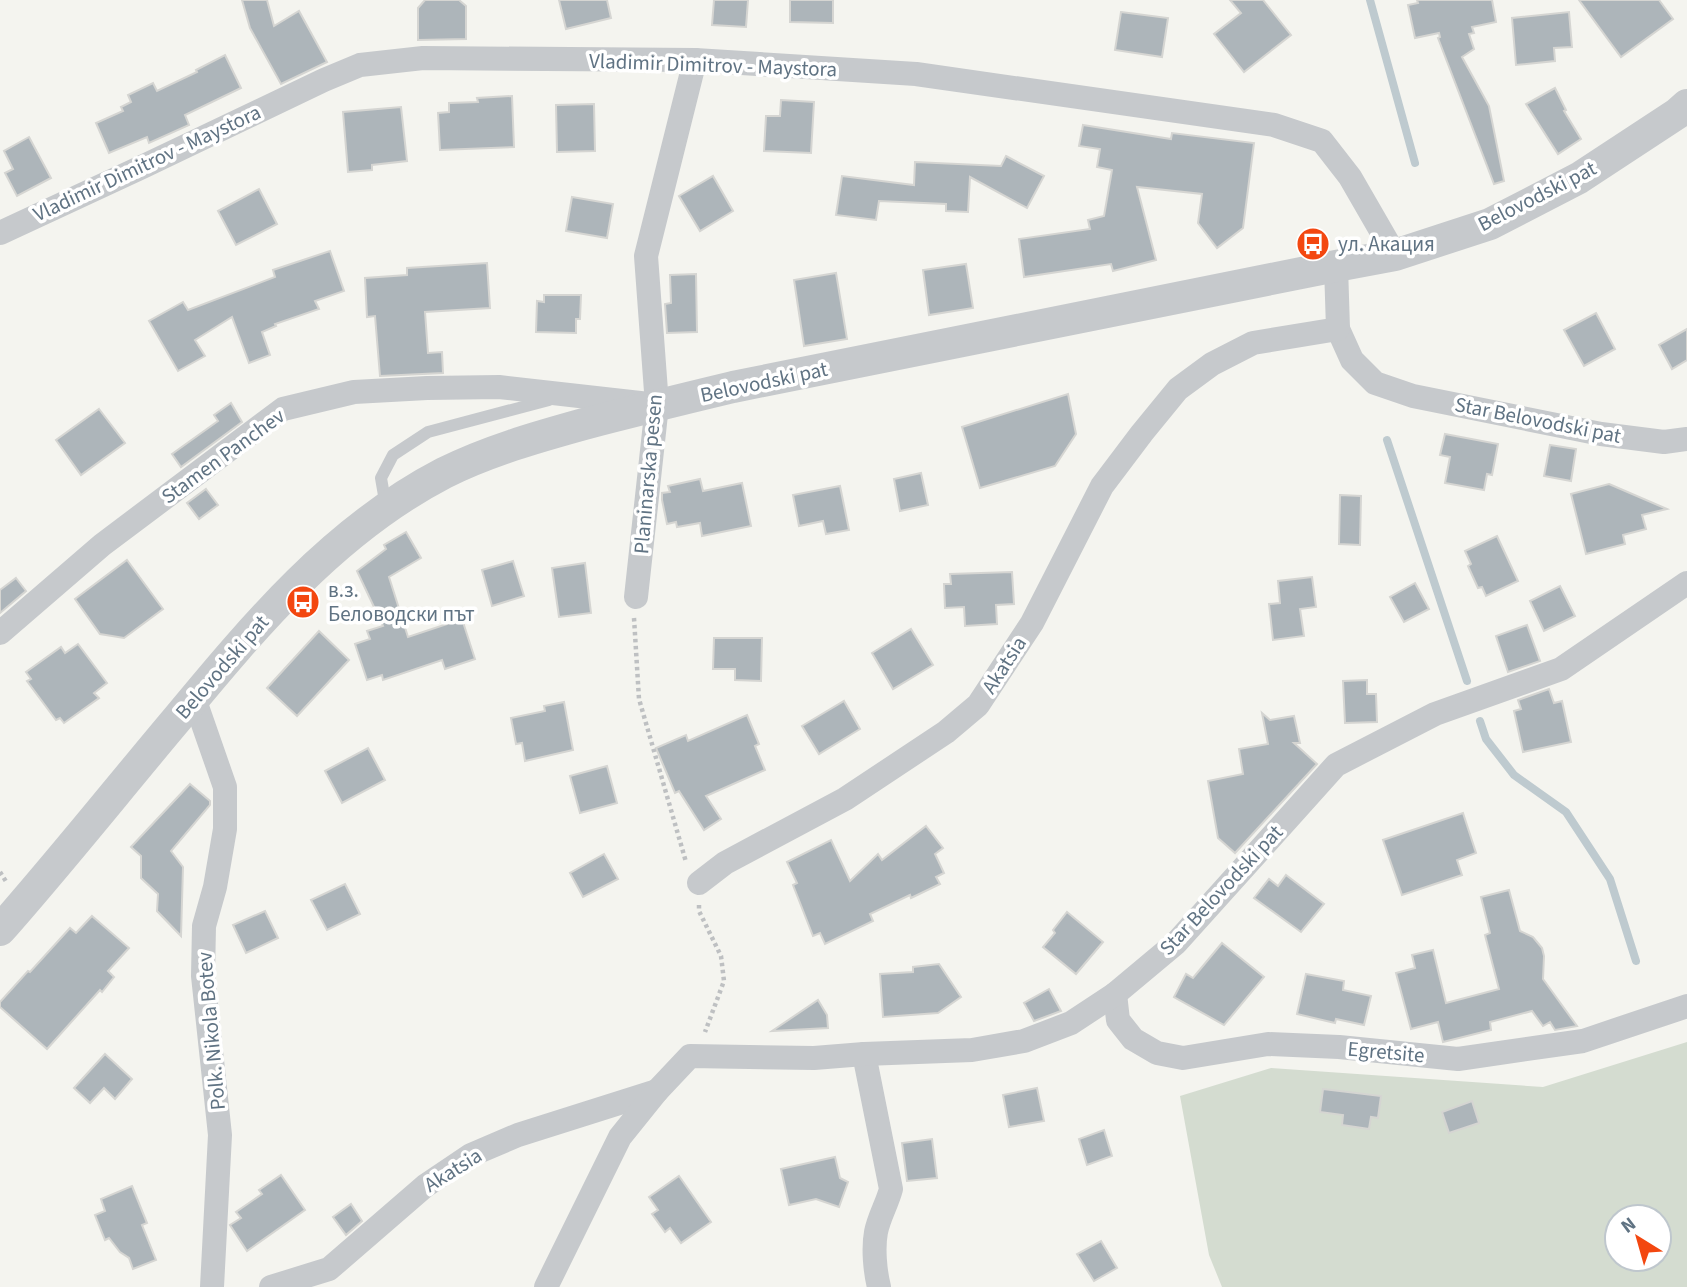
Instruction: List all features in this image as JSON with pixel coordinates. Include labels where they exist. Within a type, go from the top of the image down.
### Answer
[{"type":"street","name":"Vladimir Dimitrov - Maystora","points":[[0,233],[360,65],[423,58],[695,60],[916,74],[1273,125],[1322,141],[1350,177],[1395,256]]},
{"type":"street","name":"Planinarska pesen","points":[[636,597],[657,405],[646,256],[695,60]]},
{"type":"street","name":"Belovodski pat","points":[[0,930],[252,629],[323,557],[386,508],[444,473],[490,453],[542,436],[733,387],[1395,256],[1490,223],[1568,184],[1687,105]]},
{"type":"street","points":[[1336,266],[1338,329]]},
{"type":"street","name":"Star Belovodski pat","points":[[1338,329],[1352,360],[1375,383],[1413,396],[1601,434],[1664,442],[1687,439]]},
{"type":"street","name":"Akatsia","points":[[699,883],[725,863],[845,799],[946,732],[978,705],[1032,623],[1102,486],[1178,389],[1212,364],[1253,343],[1338,329]]},
{"type":"street","name":"Stamen Panchev","points":[[0,633],[102,545],[283,409],[354,392],[499,387],[657,405]]},
{"type":"street","name":"Star Belovodski pat","points":[[690,1056],[814,1058],[972,1050],[1024,1041],[1071,1023],[1115,994],[1176,943],[1336,765],[1435,714],[1561,669],[1687,583]]},
{"type":"street","name":"Polk. Nikola Botev","points":[[194,698],[225,787],[225,829],[215,887],[204,926],[203,976],[220,1135],[212,1287]]},
{"type":"street","name":"Egretsite","points":[[1115,994],[1118,1020],[1133,1039],[1157,1053],[1183,1058],[1268,1044],[1339,1047],[1458,1059],[1583,1041],[1687,1006]]},
{"type":"street","points":[[864,1054],[891,1189],[876,1231],[875,1272],[879,1287]]},
{"type":"street","points":[[546,1287],[620,1137],[690,1056]]},
{"type":"street","name":"Akatsia","points":[[271,1287],[329,1269],[425,1186],[471,1155],[519,1135],[657,1091]]},
{"type":"lane","points":[[386,508],[381,478],[393,456],[428,432],[574,394]]},
{"type":"path","points":[[636,597],[634,619],[639,699],[687,863],[699,883],[699,911],[721,956],[724,981],[706,1031],[690,1056]]},
{"type":"shaded area","points":[[1687,1042],[1687,1287],[1222,1287],[1209,1255],[1180,1096],[1271,1068],[1543,1087]]},
{"type":"building","points":[[242,0],[267,0],[274,26],[299,11],[327,62],[281,84],[250,28]]},
{"type":"building","points":[[425,0],[459,0],[466,6],[466,39],[418,40],[418,8]]},
{"type":"building","points":[[559,0],[607,0],[611,18],[566,29]]},
{"type":"building","points":[[714,0],[748,0],[746,27],[712,25]]},
{"type":"building","points":[[790,0],[833,0],[833,23],[790,22]]},
{"type":"building","points":[[1230,0],[1263,0],[1291,35],[1244,72],[1214,34],[1241,13]]},
{"type":"building","points":[[1417,0],[1492,0],[1496,22],[1472,27],[1474,33],[1469,34],[1474,49],[1462,57],[1489,106],[1504,181],[1494,184],[1438,38],[1439,33],[1415,38],[1408,5],[1418,3]]},
{"type":"building","points":[[1579,0],[1659,0],[1673,19],[1621,57]]},
{"type":"building","points":[[1121,12],[1168,18],[1162,57],[1115,50]]},
{"type":"building","points":[[1569,12],[1572,47],[1554,48],[1555,61],[1516,65],[1512,18]]},
{"type":"building","points":[[225,55],[241,88],[185,115],[189,125],[149,143],[147,137],[109,153],[96,123],[123,111],[121,107],[131,102],[128,95],[153,83],[157,91]]},
{"type":"building","points":[[1555,88],[1566,110],[1564,111],[1581,139],[1558,154],[1526,104]]},
{"type":"building","points":[[512,96],[514,147],[440,150],[438,113],[449,112],[449,103],[478,102],[477,98]]},
{"type":"building","points":[[781,100],[814,102],[811,153],[764,151],[766,116],[780,116]]},
{"type":"building","points":[[594,104],[595,151],[557,152],[556,105]]},
{"type":"building","points":[[401,107],[407,161],[372,165],[372,170],[348,172],[343,112]]},
{"type":"building","points":[[1083,125],[1171,139],[1172,133],[1254,143],[1243,228],[1217,248],[1198,223],[1202,194],[1137,187],[1156,260],[1113,271],[1111,264],[1024,277],[1019,239],[1090,229],[1088,220],[1104,216],[1112,170],[1097,167],[1100,149],[1079,146]]},
{"type":"building","points":[[29,137],[51,178],[17,196],[5,173],[13,169],[4,151]]},
{"type":"building","points":[[1006,156],[1044,176],[1027,208],[970,177],[968,212],[946,211],[946,204],[879,201],[876,220],[836,215],[842,176],[914,185],[915,162],[1001,166]]},
{"type":"building","points":[[713,176],[733,211],[700,231],[679,196]]},
{"type":"building","points":[[259,189],[277,224],[236,245],[218,211]]},
{"type":"building","points":[[572,197],[613,204],[607,238],[566,231]]},
{"type":"building","points":[[330,251],[344,291],[315,301],[319,309],[275,324],[276,326],[262,332],[270,355],[249,363],[232,317],[195,340],[205,356],[178,371],[149,321],[183,302],[188,310],[275,277],[273,270]]},
{"type":"building","points":[[487,263],[490,308],[425,312],[428,353],[442,352],[443,373],[380,376],[375,316],[367,317],[365,278],[407,275],[407,268]]},
{"type":"building","points":[[966,264],[973,308],[929,315],[923,270]]},
{"type":"building","points":[[836,273],[847,339],[804,346],[794,280]]},
{"type":"building","points":[[696,274],[697,332],[667,333],[665,304],[671,303],[670,275]]},
{"type":"building","points":[[544,295],[581,295],[580,319],[576,319],[576,333],[536,332],[537,301],[544,302]]},
{"type":"building","points":[[1596,313],[1615,349],[1584,366],[1564,330]]},
{"type":"building","points":[[1687,329],[1687,360],[1672,369],[1659,345]]},
{"type":"building","points":[[1068,394],[1076,434],[1055,466],[980,488],[962,427]]},
{"type":"building","points":[[231,403],[242,422],[181,467],[172,454],[218,421],[214,415]]},
{"type":"building","points":[[99,409],[125,443],[81,475],[56,440]]},
{"type":"building","points":[[1445,434],[1498,444],[1492,475],[1487,474],[1484,490],[1445,483],[1450,457],[1440,455]]},
{"type":"building","points":[[1550,445],[1576,449],[1571,481],[1544,476]]},
{"type":"building","points":[[921,473],[928,505],[900,511],[894,479]]},
{"type":"building","points":[[700,479],[703,491],[742,483],[751,526],[702,536],[700,523],[677,527],[676,522],[667,524],[662,493],[670,492],[668,486]]},
{"type":"building","points":[[1609,484],[1667,509],[1642,515],[1646,529],[1623,535],[1625,544],[1586,554],[1571,494]]},
{"type":"building","points":[[840,486],[849,530],[826,534],[823,521],[799,526],[793,495]]},
{"type":"building","points":[[206,489],[218,505],[199,519],[187,503]]},
{"type":"building","points":[[1340,495],[1361,496],[1360,545],[1339,544]]},
{"type":"building","points":[[406,532],[421,558],[389,577],[408,637],[462,619],[475,659],[445,669],[442,660],[383,680],[382,675],[367,680],[355,644],[370,639],[367,631],[383,626],[357,571],[386,549],[384,545]]},
{"type":"building","points":[[1497,536],[1518,581],[1486,596],[1482,587],[1478,588],[1468,566],[1471,564],[1465,551]]},
{"type":"building","points":[[127,560],[163,609],[124,638],[100,634],[75,599]]},
{"type":"building","points":[[513,561],[524,596],[492,606],[482,570]]},
{"type":"building","points":[[585,563],[591,613],[559,617],[552,568]]},
{"type":"building","points":[[1012,572],[1014,604],[996,605],[997,624],[965,626],[964,607],[945,608],[944,584],[951,584],[950,574]]},
{"type":"building","points":[[1312,577],[1316,607],[1300,609],[1304,636],[1273,640],[1269,604],[1280,603],[1278,581]]},
{"type":"building","points":[[16,578],[26,591],[0,613],[0,590]]},
{"type":"building","points":[[1415,583],[1429,609],[1404,622],[1390,597]]},
{"type":"building","points":[[1560,586],[1575,616],[1544,631],[1530,601]]},
{"type":"building","points":[[1527,625],[1540,661],[1508,672],[1496,636]]},
{"type":"building","points":[[911,629],[933,665],[893,689],[872,653]]},
{"type":"building","points":[[319,631],[349,660],[297,716],[267,688]]},
{"type":"building","points":[[714,638],[762,638],[761,681],[735,680],[735,669],[713,669]]},
{"type":"building","points":[[78,644],[107,683],[94,693],[99,698],[64,723],[60,718],[56,720],[27,681],[31,679],[26,672],[61,647],[65,653]]},
{"type":"building","points":[[1367,680],[1367,694],[1376,694],[1377,722],[1345,723],[1343,681]]},
{"type":"building","points":[[1549,689],[1554,703],[1562,701],[1571,742],[1523,752],[1514,711],[1521,709],[1518,700]]},
{"type":"building","points":[[844,701],[860,729],[819,754],[802,726]]},
{"type":"building","points":[[564,702],[573,750],[525,761],[522,743],[516,744],[511,718],[545,711],[544,706]]},
{"type":"building","points":[[1262,713],[1270,720],[1294,716],[1300,743],[1294,743],[1317,764],[1235,853],[1218,838],[1208,781],[1243,774],[1239,749],[1268,744]]},
{"type":"building","points":[[747,715],[759,744],[755,746],[765,770],[706,796],[721,819],[704,830],[679,791],[675,793],[656,748],[686,735],[688,741]]},
{"type":"building","points":[[368,748],[385,780],[342,803],[325,771]]},
{"type":"building","points":[[607,766],[617,803],[580,813],[570,776]]},
{"type":"building","points":[[190,784],[210,801],[210,805],[171,851],[183,867],[181,936],[157,911],[158,894],[141,878],[141,856],[131,847]]},
{"type":"building","points":[[1463,813],[1476,853],[1457,860],[1462,875],[1402,895],[1383,840]]},
{"type":"building","points":[[926,826],[943,848],[935,854],[944,873],[936,877],[940,884],[870,914],[873,921],[825,944],[820,933],[813,936],[793,885],[797,883],[787,862],[831,840],[850,881],[878,854],[882,860]]},
{"type":"building","points":[[604,854],[618,879],[583,897],[570,873]]},
{"type":"building","points":[[1286,875],[1324,904],[1301,932],[1254,898],[1269,879],[1278,886]]},
{"type":"building","points":[[345,884],[360,914],[327,930],[311,900]]},
{"type":"building","points":[[1509,890],[1520,931],[1533,937],[1542,948],[1543,979],[1577,1026],[1555,1030],[1550,1022],[1543,1026],[1532,1011],[1490,1022],[1491,1030],[1443,1042],[1438,1022],[1411,1029],[1396,973],[1415,968],[1412,955],[1433,950],[1446,1003],[1499,989],[1485,935],[1490,933],[1481,897]]},
{"type":"building","points":[[265,911],[278,938],[246,953],[233,925]]},
{"type":"building","points":[[1067,912],[1103,942],[1076,974],[1043,947]]},
{"type":"building","points":[[92,916],[129,948],[108,971],[114,977],[102,992],[100,990],[47,1049],[0,1007],[0,1002],[70,928],[76,933]]},
{"type":"building","points":[[1222,943],[1264,977],[1224,1025],[1174,997],[1186,974],[1193,978]]},
{"type":"building","points":[[939,964],[961,997],[938,1013],[883,1017],[880,974],[913,972],[913,967]]},
{"type":"building","points":[[1306,974],[1344,981],[1343,990],[1371,996],[1364,1025],[1336,1019],[1335,1023],[1297,1014]]},
{"type":"building","points":[[1049,989],[1061,1011],[1034,1021],[1024,1003]]},
{"type":"building","points":[[818,1000],[827,1015],[828,1028],[772,1031]]},
{"type":"building","points":[[105,1054],[132,1079],[115,1099],[104,1088],[90,1103],[74,1088]]},
{"type":"building","points":[[1037,1088],[1044,1121],[1009,1127],[1003,1095]]},
{"type":"building","points":[[1323,1089],[1381,1096],[1378,1118],[1371,1117],[1369,1129],[1342,1125],[1343,1115],[1320,1112]]},
{"type":"building","points":[[1472,1101],[1479,1123],[1449,1133],[1442,1112]]},
{"type":"building","points":[[1104,1130],[1112,1156],[1087,1165],[1079,1139]]},
{"type":"building","points":[[932,1139],[937,1178],[907,1181],[902,1143]]},
{"type":"building","points":[[835,1157],[840,1178],[848,1182],[839,1207],[816,1199],[789,1205],[781,1169]]},
{"type":"building","points":[[281,1175],[305,1210],[247,1251],[230,1225],[241,1218],[236,1212],[262,1194],[259,1190]]},
{"type":"building","points":[[679,1176],[711,1222],[681,1243],[670,1228],[665,1232],[652,1214],[658,1210],[649,1197]]},
{"type":"building","points":[[132,1186],[147,1223],[142,1225],[156,1260],[133,1269],[129,1258],[120,1252],[109,1238],[105,1240],[95,1215],[105,1211],[101,1199]]},
{"type":"building","points":[[351,1204],[362,1221],[346,1235],[333,1217]]},
{"type":"building","points":[[1101,1241],[1117,1268],[1094,1281],[1077,1254]]},
{"type":"waterway","points":[[1370,0],[1415,163]]},
{"type":"waterway","points":[[1387,440],[1467,681]]},
{"type":"waterway","points":[[1480,721],[1486,739],[1514,775],[1566,812],[1610,879],[1636,961]]},
{"type":"place","name":"ул. Акация","points":[[1313,244]]},
{"type":"place","name":"в.з. Беловодски път","points":[[303,602]]}]
